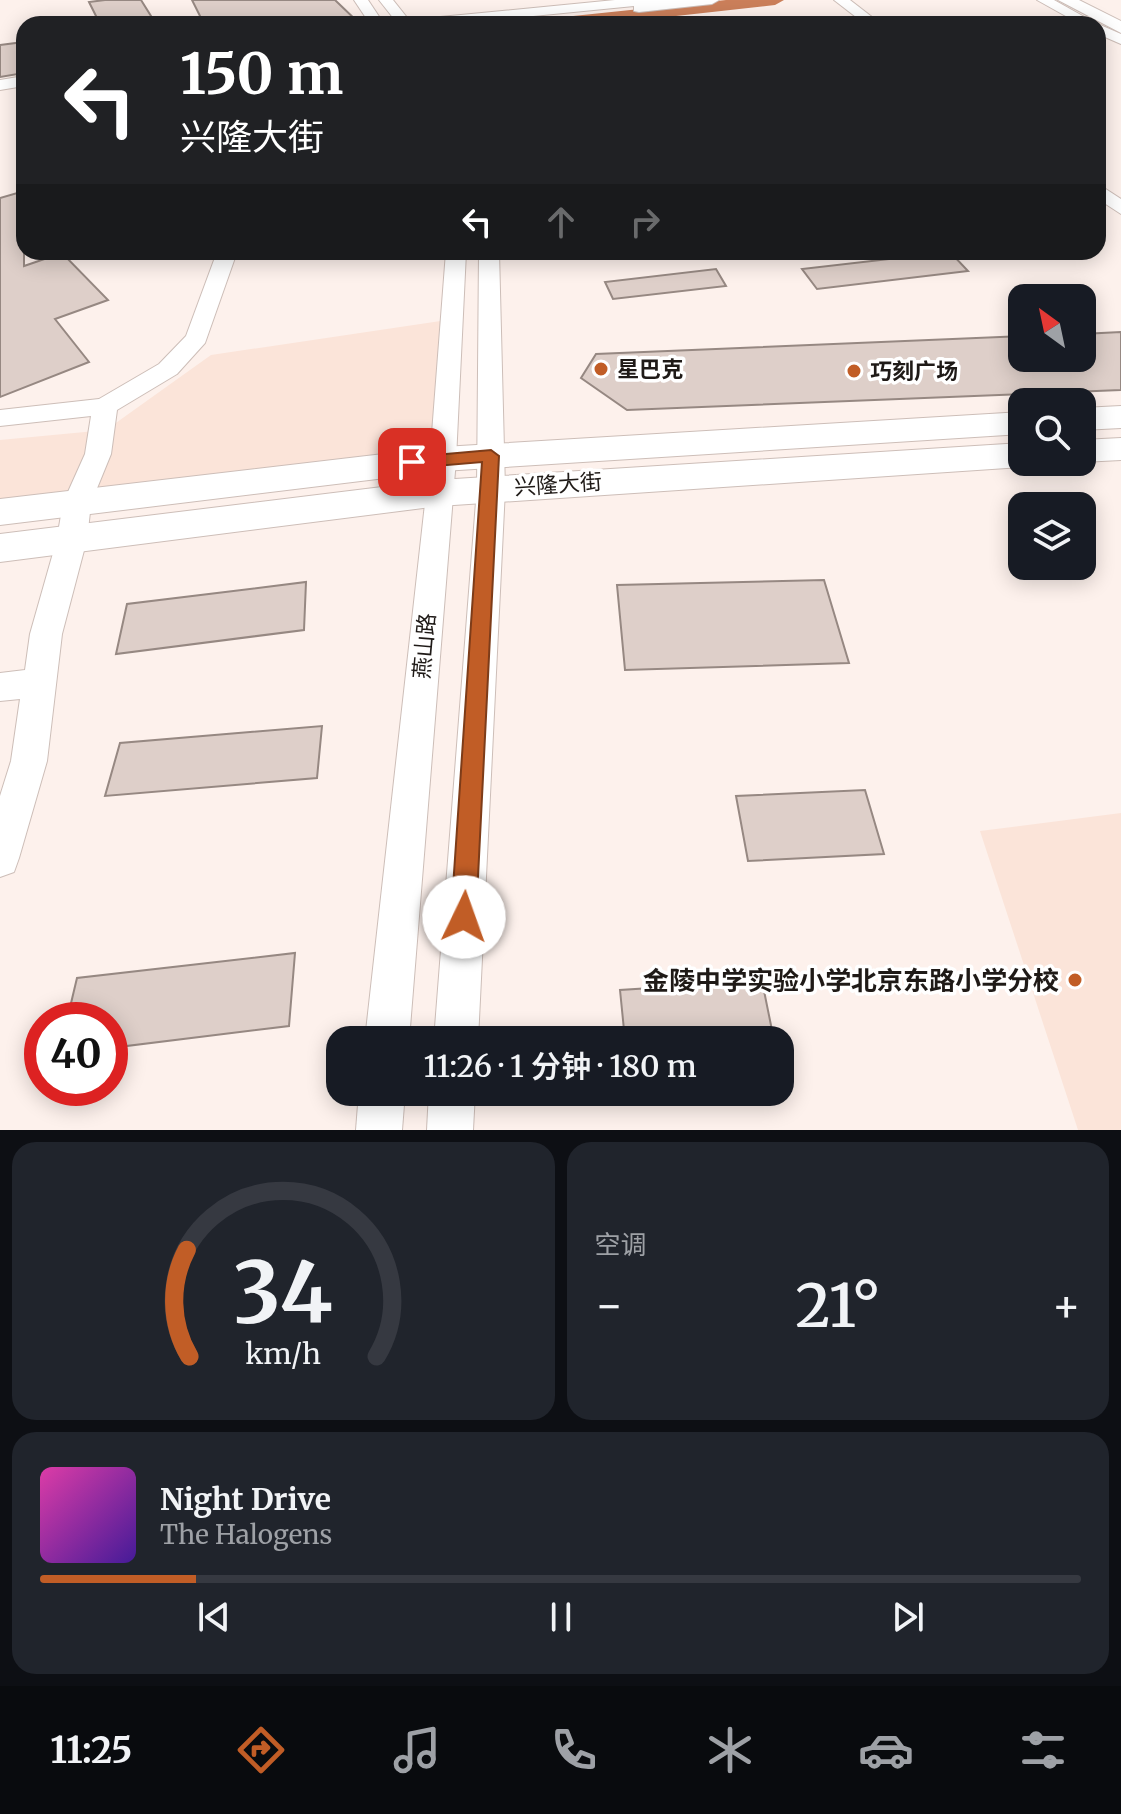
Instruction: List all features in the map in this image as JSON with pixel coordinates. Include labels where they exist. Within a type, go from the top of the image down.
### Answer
[{"type":"main road","points":[[1066,0],[1097,16]]},
{"type":"main road","points":[[1100,0],[1121,10]]},
{"type":"main road","points":[[1096,418],[1121,417]]},
{"type":"main road","name":"兴隆大街","points":[[0,512],[77,503],[491,472],[1008,424]]},
{"type":"main road","points":[[1096,450],[1121,449]]},
{"type":"main road","name":"兴隆大街","points":[[491,472],[1008,455]]},
{"type":"main road","name":"兴隆大街","points":[[0,548],[72,539],[441,476]]},
{"type":"street","points":[[386,0],[401,16]]},
{"type":"street","points":[[491,16],[656,0]]},
{"type":"street","points":[[558,16],[712,0]]},
{"type":"street","points":[[1044,0],[1075,16]]},
{"type":"street","points":[[846,3],[863,16]]},
{"type":"street","points":[[0,418],[105,406],[168,369],[197,338],[224,260]]},
{"type":"street","name":"燕山路","points":[[388,1026],[441,476],[455,260]]},
{"type":"street","points":[[457,1026],[491,472],[489,260]]},
{"type":"street","points":[[0,858],[29,761],[46,634],[72,539],[77,503],[98,454],[105,406]]},
{"type":"street","points":[[0,687],[39,683]]},
{"type":"street","points":[[379,1130],[381,1106]]},
{"type":"street","points":[[450,1130],[451,1106]]},
{"type":"shaded area","points":[[454,319],[443,459],[0,512],[0,440],[106,430],[211,355]]},
{"type":"shaded area","name":"金陵中学实验小学北京东路小学分校","points":[[1121,813],[1121,1130],[1078,1130],[980,831]]},
{"type":"building","points":[[141,0],[151,16],[96,16],[89,2]]},
{"type":"building","points":[[192,0],[335,0],[352,16],[200,16]]},
{"type":"building","points":[[16,43],[16,74],[0,77],[0,45]]},
{"type":"building","points":[[16,193],[16,260],[24,260],[24,266],[42,260],[69,260],[108,300],[55,319],[89,362],[0,397],[0,198]]},
{"type":"building","points":[[880,260],[958,260],[968,271],[817,289],[802,269]]},
{"type":"building","points":[[716,269],[726,286],[613,299],[605,282]]},
{"type":"building","name":"巧刻广场","points":[[1121,332],[1121,390],[1008,388],[1008,395],[627,410],[581,378],[596,354],[1008,337],[1008,372],[1096,372],[1096,333]]},
{"type":"building","points":[[824,580],[849,663],[625,670],[617,585]]},
{"type":"building","points":[[306,582],[304,630],[116,654],[127,604]]},
{"type":"building","points":[[322,726],[317,778],[105,796],[120,743]]},
{"type":"building","points":[[865,790],[884,854],[748,861],[736,796]]},
{"type":"building","points":[[295,953],[289,1026],[128,1046],[128,1002],[71,1002],[77,978]]},
{"type":"building","points":[[762,981],[771,1026],[624,1026],[620,990]]},
{"type":"waterway","points":[[628,16],[775,0]]},
{"type":"place","name":"星巴克","points":[[601,369]]},
{"type":"place","name":"巧刻广场","points":[[854,371]]},
{"type":"place","name":"金陵中学实验小学北京东路小学分校","points":[[1075,980]]},
{"type":"route","points":[[412,462],[491,456],[464,917]]}]
